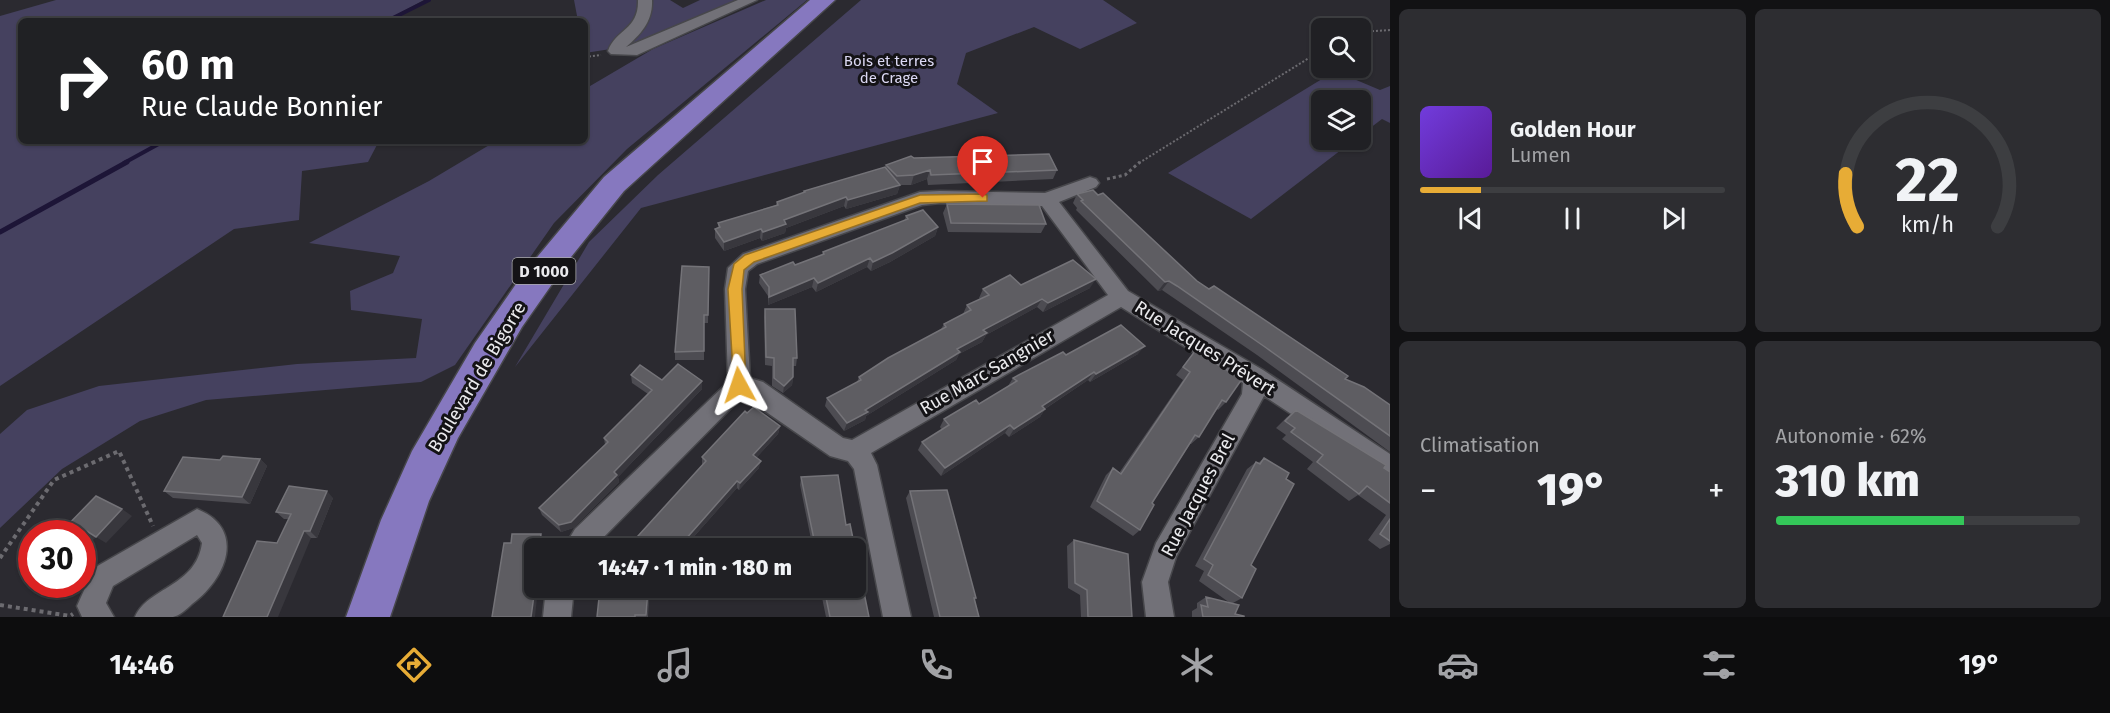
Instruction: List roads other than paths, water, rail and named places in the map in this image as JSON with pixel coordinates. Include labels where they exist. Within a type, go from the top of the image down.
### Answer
[{"type":"main road","name":"Boulevard de Bigorre","points":[[368,617],[395,539],[425,465],[479,367],[534,284],[585,216],[614,184],[824,0]]},
{"type":"main road","name":"Boulevard de Bigorre","points":[[382,617],[412,532],[447,452],[543,292],[590,225],[659,156],[836,0]]},
{"type":"street","points":[[645,0],[644,15],[638,28],[617,47],[616,51],[632,52],[750,0]]},
{"type":"street","points":[[584,538],[739,385],[735,289],[738,268],[750,259],[920,199],[940,197],[1047,200],[1090,183]]},
{"type":"street","name":"Rue Jacques Prévert","points":[[1047,200],[1121,297],[1255,378],[1390,468]]},
{"type":"street","name":"Rue Marc Sangnier","points":[[855,451],[872,438],[1121,297]]},
{"type":"street","name":"Rue Jacques Brel","points":[[1160,617],[1155,582],[1165,552],[1253,395],[1255,378]]},
{"type":"street","points":[[739,385],[755,389],[838,448],[855,451],[865,465],[897,617]]},
{"type":"street","points":[[96,611],[103,577],[197,521],[214,532],[216,544],[200,579],[190,590],[148,617]]},
{"type":"street","points":[[556,617],[559,598]]},
{"type":"waterway","points":[[393,18],[429,0]]},
{"type":"waterway","points":[[124,163],[159,144]]},
{"type":"waterway","points":[[0,232],[127,162]]},
{"type":"park label","name":"Bois et terres de Crage","points":[[889,70]]}]
